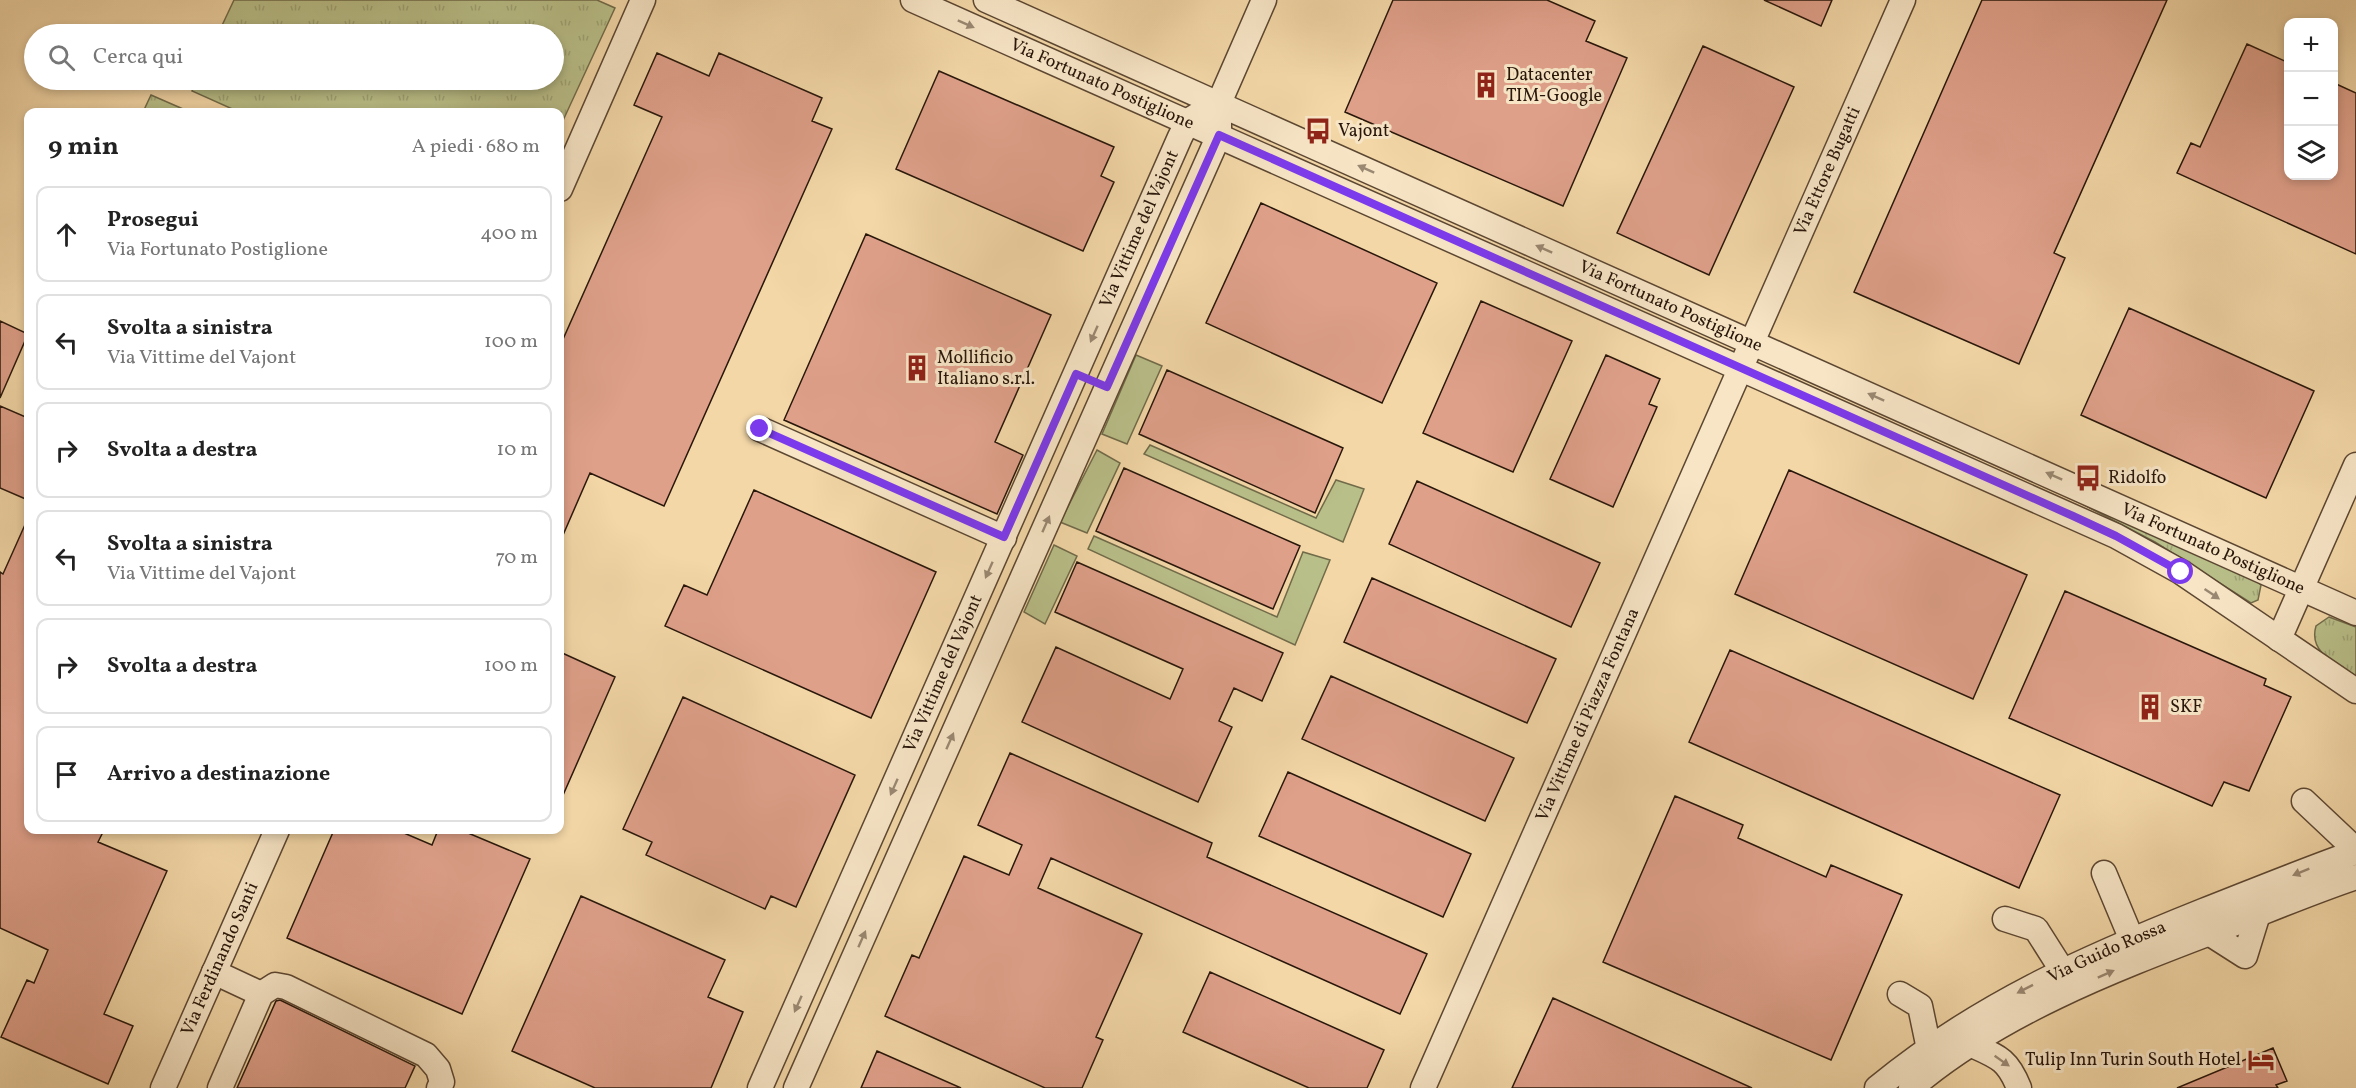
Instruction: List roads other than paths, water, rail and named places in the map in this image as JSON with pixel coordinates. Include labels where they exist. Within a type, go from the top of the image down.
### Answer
[{"type":"street","points":[[564,180],[643,0]]},
{"type":"street","name":"Via Fortunato Postiglione","points":[[913,0],[2116,536],[2181,572],[2356,691]]},
{"type":"street","name":"Via Fortunato Postiglione","points":[[986,0],[2356,613]]},
{"type":"street","points":[[1188,121],[1219,104],[1264,0]]},
{"type":"street","name":"Via Ettore Bugatti","points":[[1751,341],[1903,0]]},
{"type":"street","name":"Via Vittime del Vajont","points":[[796,1088],[1219,135],[1219,104]]},
{"type":"street","name":"Via Vittime del Vajont","points":[[760,1088],[1188,121]]},
{"type":"street","points":[[1455,240],[1466,214]]},
{"type":"street","name":"Via Vittime di Piazza Fontana","points":[[1424,1088],[1751,341]]},
{"type":"street","points":[[1076,374],[1107,387]]},
{"type":"street","points":[[760,429],[1004,537]]},
{"type":"street","points":[[2279,639],[2356,465]]},
{"type":"street","points":[[2073,516],[2083,489]]},
{"type":"street","points":[[2304,801],[2356,851]]},
{"type":"street","name":"Via Ferdinando Santi","points":[[163,1088],[275,834]]},
{"type":"street","name":"Via Guido Rossa","points":[[1876,1088],[1929,1049],[2004,1000],[2062,970],[2356,851]]},
{"type":"street","points":[[2104,873],[2132,940]]},
{"type":"street","name":"Via Guido Rossa","points":[[1911,1088],[1972,1045],[2015,1019],[2090,981],[2356,877]]},
{"type":"street","points":[[2208,933],[2245,957],[2258,914]]},
{"type":"street","points":[[2006,919],[2036,929],[2062,970]]},
{"type":"street","points":[[813,969],[843,982]]},
{"type":"street","points":[[214,972],[261,994]]},
{"type":"street","points":[[220,1088],[261,994],[275,985],[286,987],[426,1055],[438,1069],[442,1082],[439,1088]]},
{"type":"street","points":[[1900,994],[1920,1006],[1929,1049]]},
{"type":"street","points":[[1972,1045],[1997,1056],[2010,1067],[2019,1088]]},
{"type":"place","name":"Datacenter TIM-Google","points":[[1486,85]]},
{"type":"place","name":"Vajont","points":[[1318,131]]},
{"type":"place","name":"Mollificio Italiano s.r.l.","points":[[917,368]]},
{"type":"place","name":"Ridolfo","points":[[2088,478]]},
{"type":"place","name":"SKF","points":[[2150,707]]},
{"type":"place","name":"Tulip Inn Turin South Hotel","points":[[2261,1060]]}]
